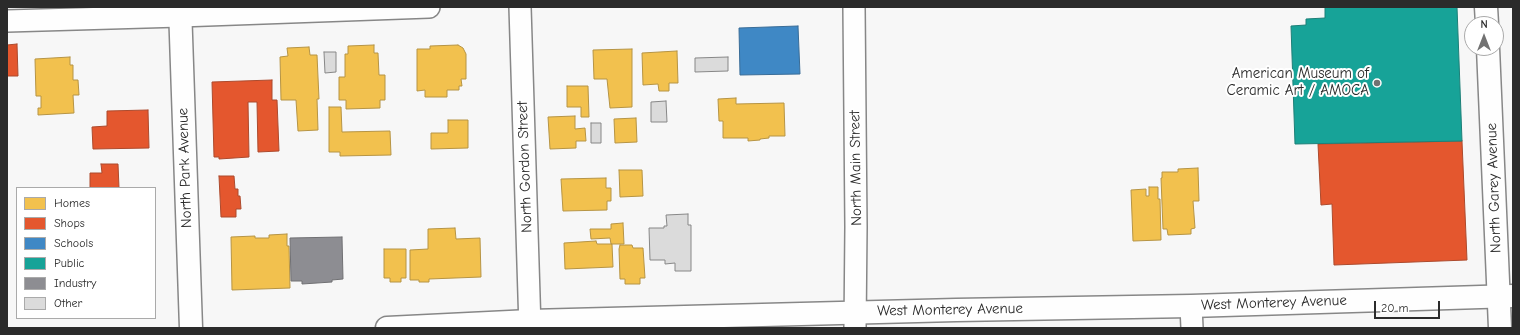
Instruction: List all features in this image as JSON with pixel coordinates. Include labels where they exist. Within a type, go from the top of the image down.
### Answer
[{"type":"street","points":[[7,21],[180,12],[429,7]]},
{"type":"street","name":"North Gordon Street","points":[[520,7],[530,324]]},
{"type":"street","name":"North Main Street","points":[[854,7],[856,227],[855,320]]},
{"type":"street","name":"North Park Avenue","points":[[180,12],[191,328]]},
{"type":"street","name":"North Garey Avenue","points":[[1489,56],[1505,296],[1500,328]]},
{"type":"street","name":"West Monterey Avenue","points":[[387,328],[530,324],[855,320],[1192,306],[1505,296]]},
{"type":"street","points":[[1192,306],[1192,328]]},
{"type":"building: Homes","points":[[374,45],[374,53],[378,53],[379,75],[385,75],[385,100],[380,100],[380,108],[346,109],[346,100],[339,100],[339,77],[345,77],[345,54],[348,54],[348,46]]},
{"type":"building: Homes","points":[[458,45],[463,48],[466,54],[466,79],[461,79],[462,86],[459,86],[459,90],[447,90],[447,97],[425,97],[425,90],[417,91],[417,49],[430,49],[430,46]]},
{"type":"building: Homes","points":[[309,47],[310,55],[317,55],[319,99],[317,99],[318,130],[298,131],[296,100],[281,100],[280,57],[288,56],[287,48]]},
{"type":"building: Homes","points":[[632,49],[632,107],[610,108],[607,79],[594,79],[593,50]]},
{"type":"building: Homes","points":[[677,51],[678,83],[669,83],[669,91],[659,91],[658,84],[643,85],[642,53]]},
{"type":"building: Homes","points":[[70,57],[70,65],[73,65],[73,80],[78,80],[79,95],[73,95],[74,113],[38,115],[38,108],[41,108],[41,96],[36,96],[35,59]]},
{"type":"building: Homes","points":[[567,86],[588,86],[589,117],[581,117],[581,107],[567,107]]},
{"type":"building: Homes","points":[[736,98],[736,104],[784,103],[785,136],[769,136],[769,138],[748,141],[748,138],[723,138],[723,121],[719,121],[718,99]]},
{"type":"building: Homes","points":[[329,107],[341,107],[342,132],[390,131],[391,155],[340,156],[340,152],[329,152]]},
{"type":"building: Homes","points":[[575,116],[575,129],[585,128],[586,141],[576,141],[576,148],[550,149],[548,117]]},
{"type":"building: Homes","points":[[636,118],[637,142],[615,143],[614,119]]},
{"type":"building: Homes","points":[[448,120],[468,120],[468,148],[431,149],[431,133],[448,133]]},
{"type":"building: Homes","points":[[1198,168],[1199,201],[1193,201],[1195,228],[1191,229],[1191,234],[1168,235],[1167,229],[1163,229],[1162,172],[1178,172],[1178,169]]},
{"type":"building: Homes","points":[[619,170],[642,170],[643,196],[620,197]]},
{"type":"building: Homes","points":[[606,178],[606,188],[611,188],[611,201],[607,201],[607,210],[563,211],[561,179]]},
{"type":"building: Homes","points":[[1149,187],[1158,187],[1158,199],[1160,199],[1161,240],[1133,241],[1131,190],[1146,189],[1146,196],[1149,196]]},
{"type":"building: Homes","points":[[623,223],[624,244],[611,244],[610,238],[591,239],[590,229],[611,229],[611,224]]},
{"type":"building: Homes","points":[[455,228],[456,239],[480,238],[481,277],[429,279],[429,282],[410,280],[410,250],[428,249],[428,229]]},
{"type":"building: Homes","points":[[287,234],[287,246],[289,246],[290,288],[232,290],[231,237],[255,236],[255,238],[269,238],[269,235]]},
{"type":"building: Homes","points":[[596,241],[597,244],[612,244],[613,267],[565,269],[564,243]]},
{"type":"building: Homes","points":[[620,245],[632,245],[633,248],[643,248],[645,278],[640,278],[640,284],[625,284],[625,279],[620,279]]},
{"type":"building: Homes","points":[[384,249],[406,249],[406,278],[401,278],[401,282],[390,282],[390,278],[384,278]]},
{"type":"building: Shops","points":[[17,44],[18,76],[7,76],[7,45]]},
{"type":"building: Shops","points":[[272,80],[272,100],[277,100],[279,151],[258,152],[257,102],[248,102],[249,157],[219,159],[219,157],[214,157],[212,82]]},
{"type":"building: Shops","points":[[148,110],[149,148],[93,149],[92,127],[107,126],[107,111]]},
{"type":"building: Shops","points":[[1462,141],[1467,260],[1334,265],[1332,204],[1321,205],[1318,144]]},
{"type":"building: Shops","points":[[101,164],[118,164],[119,187],[90,187],[90,173],[102,173]]},
{"type":"building: Shops","points":[[219,176],[234,176],[235,189],[238,189],[238,196],[240,196],[241,209],[236,209],[236,217],[221,217]]},
{"type":"building: Schools","points":[[798,26],[800,74],[740,75],[739,28]]},
{"type":"building: Public","name":"American Museum of Ceramic Art / AMOCA","points":[[1325,7],[1457,7],[1462,141],[1295,144],[1291,26],[1306,25],[1306,19],[1325,18]]},
{"type":"building: Industry","points":[[342,237],[343,279],[332,280],[332,282],[302,284],[302,281],[291,281],[290,238]]},
{"type":"building: Other","points":[[324,52],[336,52],[336,72],[325,73]]},
{"type":"building: Other","points":[[728,57],[728,71],[695,72],[695,58]]},
{"type":"building: Other","points":[[666,101],[667,122],[651,122],[651,102]]},
{"type":"building: Other","points":[[591,123],[601,123],[601,143],[591,143]]},
{"type":"building: Other","points":[[688,214],[688,225],[691,225],[691,271],[675,271],[675,263],[665,264],[665,260],[650,260],[649,228],[664,228],[664,226],[667,226],[666,215]]},
{"type":"place","name":"American Museum of Ceramic Art / AMOCA","points":[[1377,83]]}]
